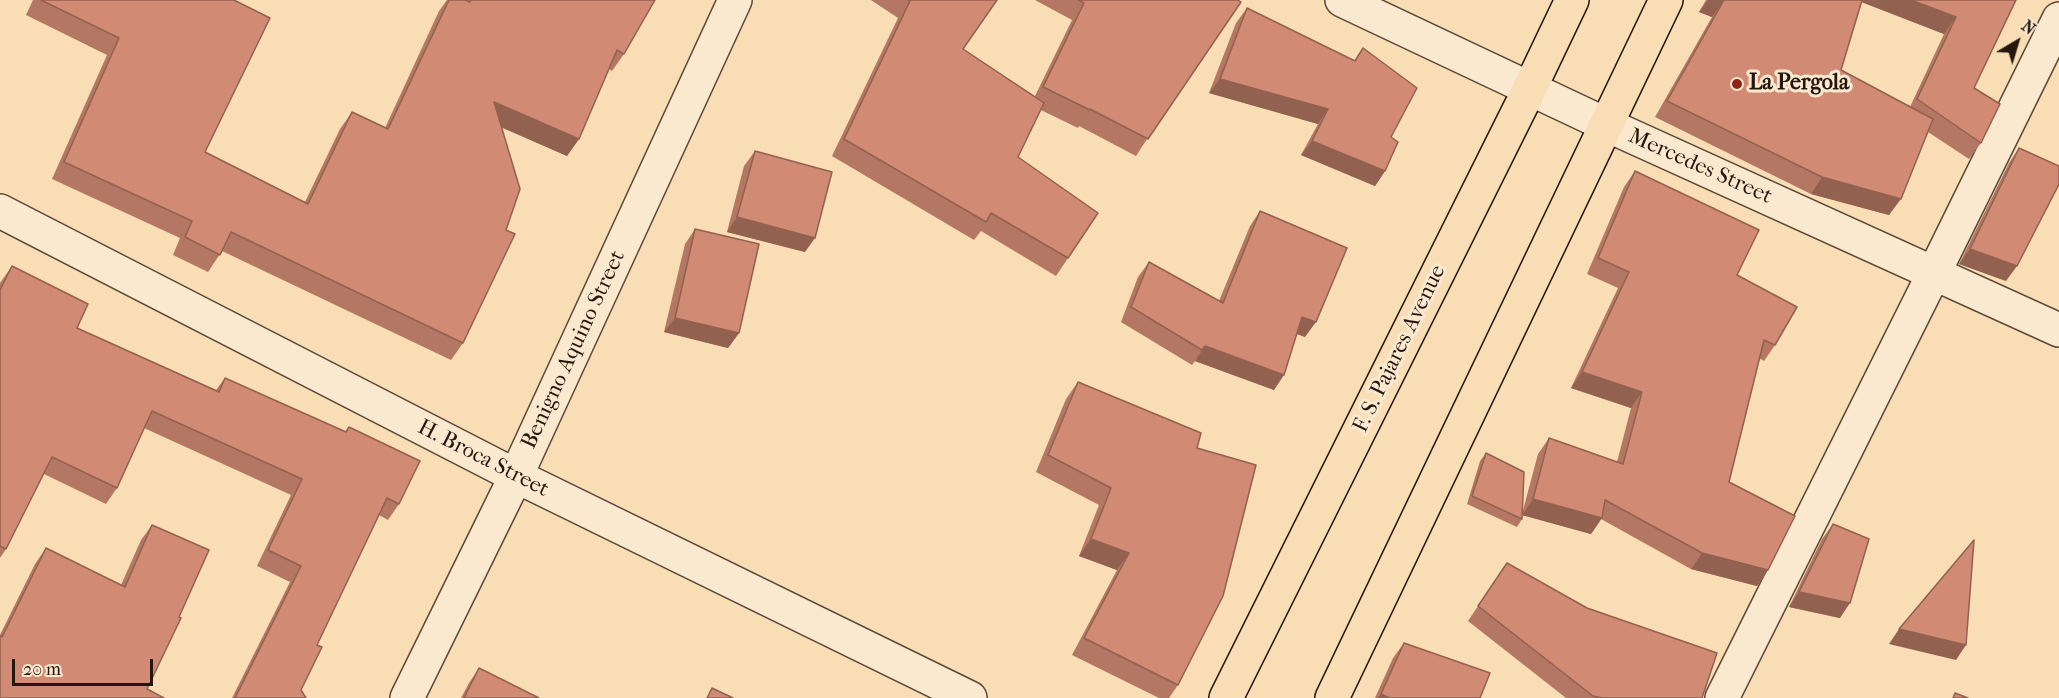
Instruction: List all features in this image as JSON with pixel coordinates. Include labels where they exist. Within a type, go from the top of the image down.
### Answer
[{"type":"main road","name":"F. S. Pajares Avenue","points":[[1226,698],[1572,0]]},
{"type":"main road","points":[[1332,698],[1666,0]]},
{"type":"street","name":"Benigno Aquino Street","points":[[407,698],[516,476],[735,0]]},
{"type":"street","name":"Mercedes Street","points":[[1342,0],[1607,124],[2059,330]]},
{"type":"street","points":[[1722,698],[2059,18]]},
{"type":"street","name":"H. Broca Street","points":[[0,211],[516,476],[970,698]]},
{"type":"building","points":[[41,0],[234,0],[270,18],[205,152],[308,204],[352,112],[388,129],[449,0],[470,2],[471,0],[655,0],[624,54],[617,50],[579,139],[494,102],[520,189],[506,230],[515,234],[463,343],[231,232],[220,255],[185,237],[192,221],[64,162],[119,38]]},
{"type":"building","points":[[908,0],[997,0],[963,49],[1044,103],[1018,157],[1098,213],[1068,258],[991,213],[986,222],[844,139],[910,1]]},
{"type":"building","points":[[1078,0],[1238,0],[1241,2],[1148,139],[1043,87],[1084,3]]},
{"type":"building","points":[[1724,0],[1862,0],[1841,70],[1933,119],[1901,199],[1822,177],[1667,101]]},
{"type":"building","points":[[1911,0],[2016,0],[1974,88],[2000,104],[1981,143],[1917,99],[1956,17]]},
{"type":"building","points":[[1247,8],[1355,61],[1363,48],[1417,88],[1391,137],[1398,142],[1385,171],[1312,141],[1328,109],[1220,79]]},
{"type":"building","points":[[2019,148],[2059,166],[2059,184],[2017,266],[1970,249]]},
{"type":"building","points":[[755,151],[832,172],[815,238],[737,217]]},
{"type":"building","points":[[1635,171],[1759,230],[1737,275],[1797,307],[1775,345],[1764,340],[1729,482],[1795,516],[1768,570],[1702,553],[1605,500],[1602,518],[1533,499],[1549,438],[1623,464],[1642,392],[1582,372],[1629,272],[1598,258]]},
{"type":"building","points":[[1260,211],[1347,248],[1316,322],[1302,317],[1284,375],[1205,346],[1202,350],[1131,307],[1149,262],[1223,303]]},
{"type":"building","points":[[695,229],[759,244],[739,333],[675,318]]},
{"type":"building","points":[[12,266],[88,304],[77,328],[219,392],[225,378],[346,432],[349,427],[420,461],[399,504],[387,498],[317,645],[322,647],[301,690],[306,698],[235,698],[301,566],[268,550],[302,479],[152,411],[117,488],[52,457],[6,549],[0,546],[0,290]]},
{"type":"building","points":[[1078,382],[1201,433],[1197,448],[1256,465],[1223,596],[1178,685],[1084,638],[1129,553],[1091,539],[1111,488],[1048,455]]},
{"type":"building","points":[[1486,453],[1524,472],[1522,519],[1472,496]]},
{"type":"building","points":[[1833,524],[1869,539],[1850,603],[1799,592]]},
{"type":"building","points":[[152,525],[209,550],[179,617],[181,618],[147,689],[164,698],[0,698],[0,636],[2,637],[46,548],[125,587]]},
{"type":"building","points":[[1974,540],[1966,645],[1899,629]]},
{"type":"building","points":[[1507,563],[1587,608],[1717,653],[1702,698],[1602,698],[1593,696],[1478,606]]},
{"type":"building","points":[[1404,643],[1490,673],[1480,698],[1390,698],[1381,694]]},
{"type":"building","points":[[479,668],[539,698],[464,698]]},
{"type":"building","points":[[712,688],[733,698],[707,698]]},
{"type":"building","points":[[1955,693],[1968,698],[1953,698]]},
{"type":"place","name":"La Pergola","points":[[1737,84]]}]
